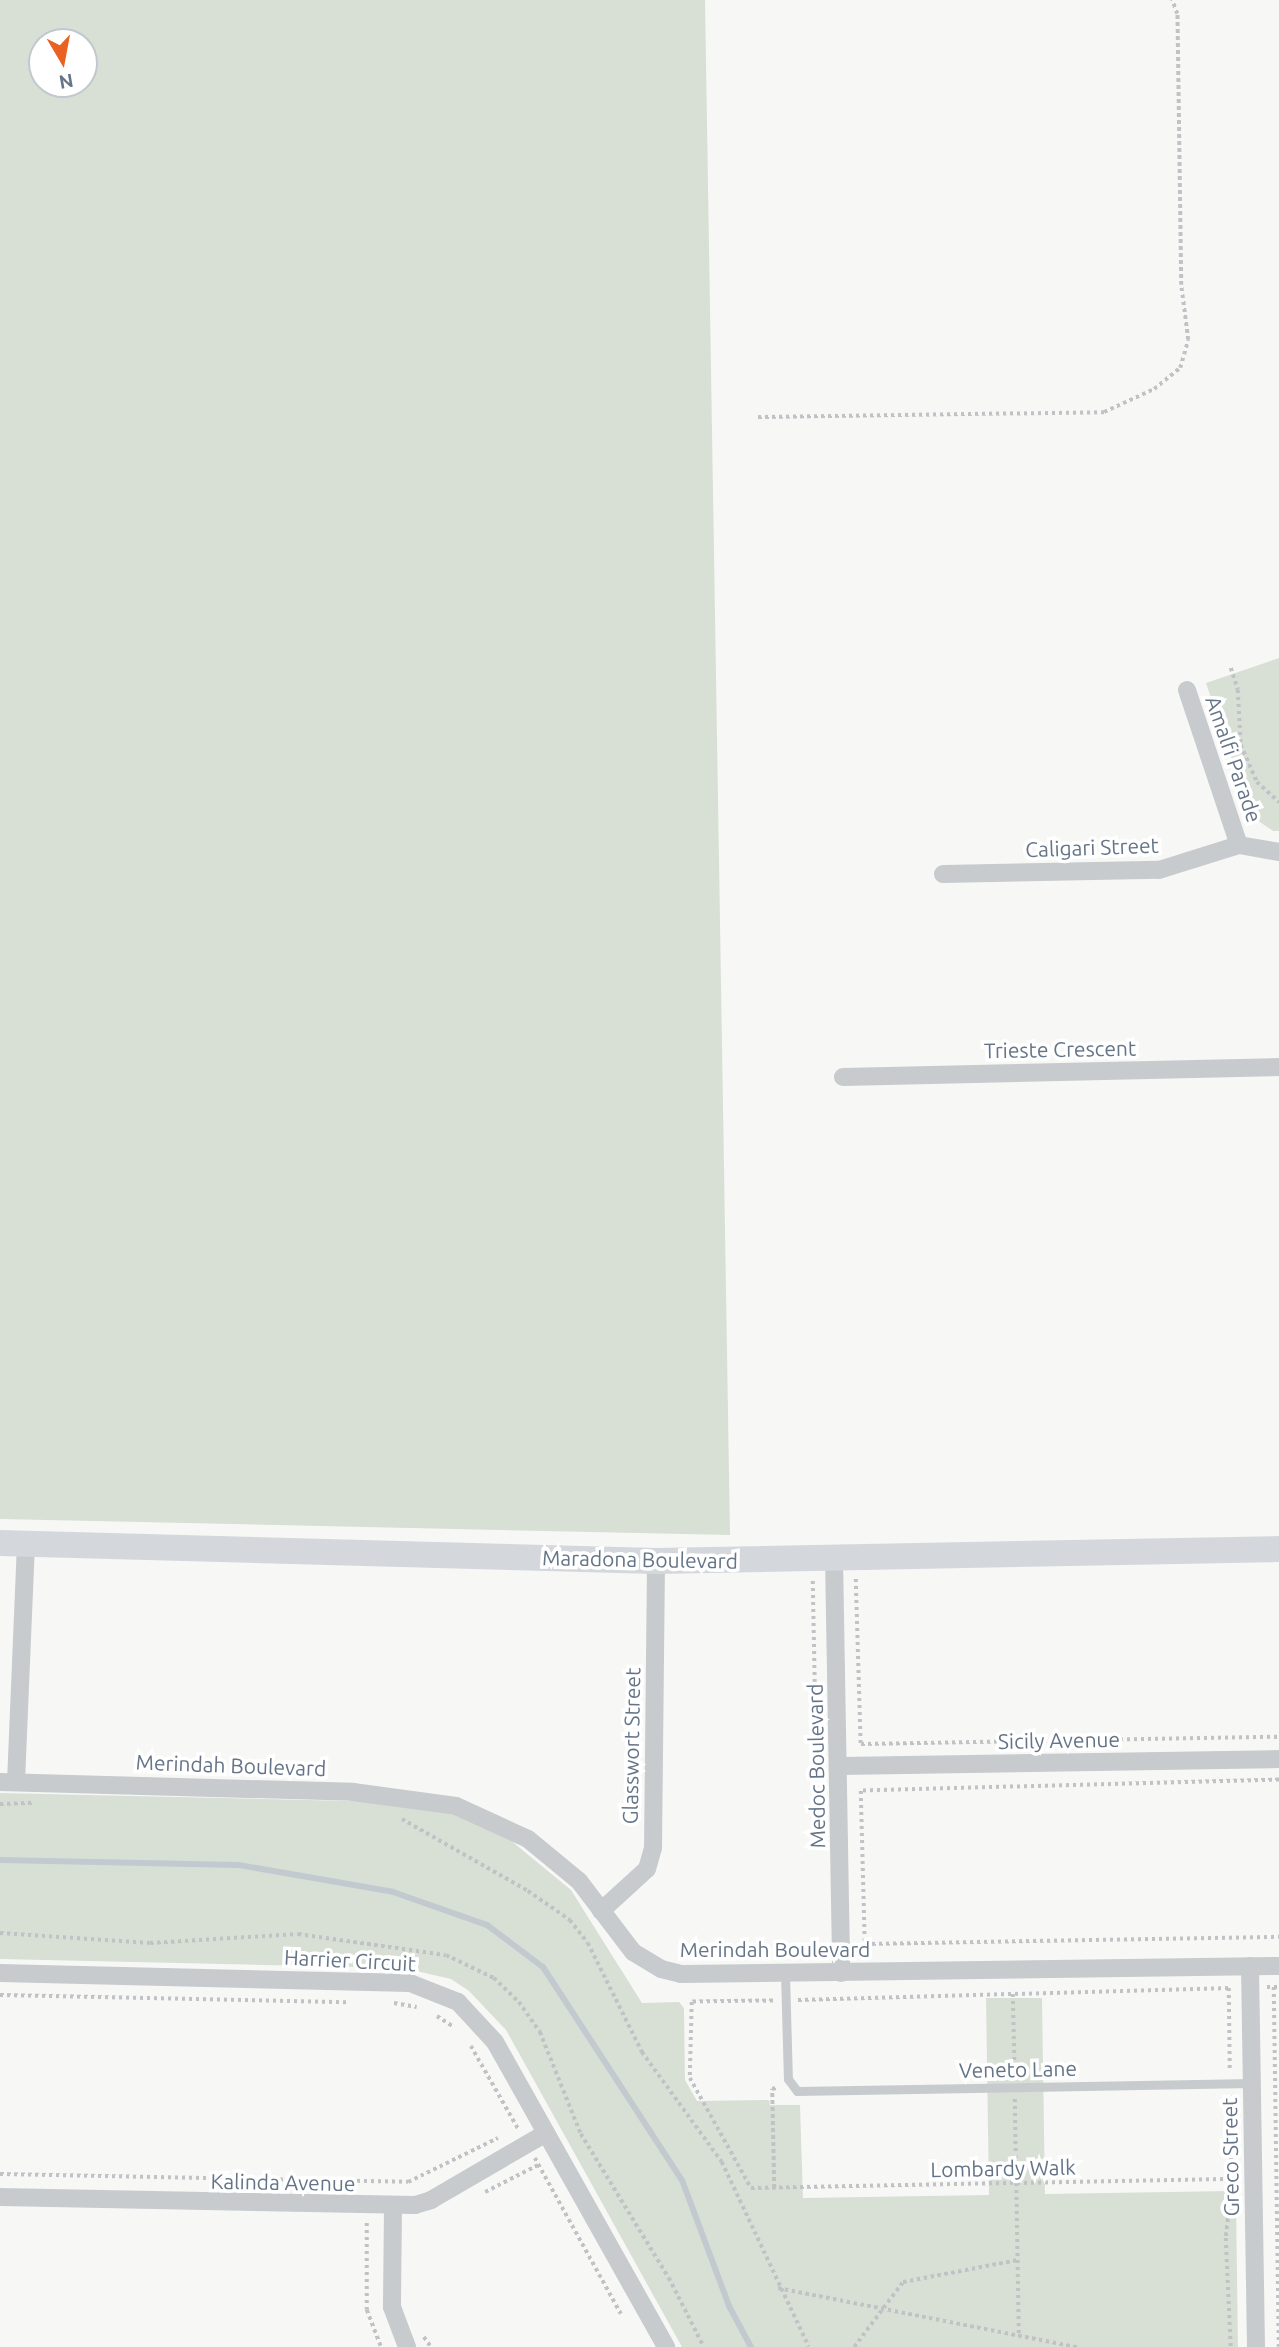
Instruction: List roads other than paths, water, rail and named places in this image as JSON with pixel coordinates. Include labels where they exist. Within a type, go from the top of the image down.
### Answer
[{"type":"street","name":"Amalfi Parade","points":[[1186,690],[1239,845],[1279,852]]},
{"type":"street","name":"Caligari Street","points":[[943,874],[1159,870],[1239,845]]},
{"type":"street","name":"Trieste Crescent","points":[[843,1077],[1279,1067]]},
{"type":"street","name":"Maradona Boulevard","points":[[13,1543],[656,1561],[1279,1549]]},
{"type":"street","points":[[8,1782],[13,1543]]},
{"type":"street","name":"Medoc Boulevard","points":[[834,1558],[840,1766],[841,1973]]},
{"type":"street","name":"Glasswort Street","points":[[601,1911],[647,1869],[653,1848],[656,1561]]},
{"type":"street","name":"Sicily Avenue","points":[[840,1766],[1279,1759]]},
{"type":"street","name":"Merindah Boulevard","points":[[8,1782],[353,1791],[456,1806],[528,1839],[579,1881],[623,1942],[661,1969],[699,1975],[1279,1966]]},
{"type":"street","name":"Greco Street","points":[[1250,1966],[1256,2347]]},
{"type":"street","name":"Harrier Circuit","points":[[0,1973],[385,1982],[434,1989],[478,2019],[546,2133],[666,2347]]},
{"type":"street","name":"Kalinda Avenue","points":[[0,2197],[393,2207],[431,2200],[546,2133]]},
{"type":"street","points":[[393,2207],[392,2307],[407,2347]]},
{"type":"lane","name":"Veneto Lane","points":[[785,1974],[788,2083],[797,2091],[1252,2083]]},
{"type":"waterway","points":[[0,1860],[239,1865],[393,1892],[487,1925],[543,1967],[682,2180],[729,2306],[751,2347]]}]
